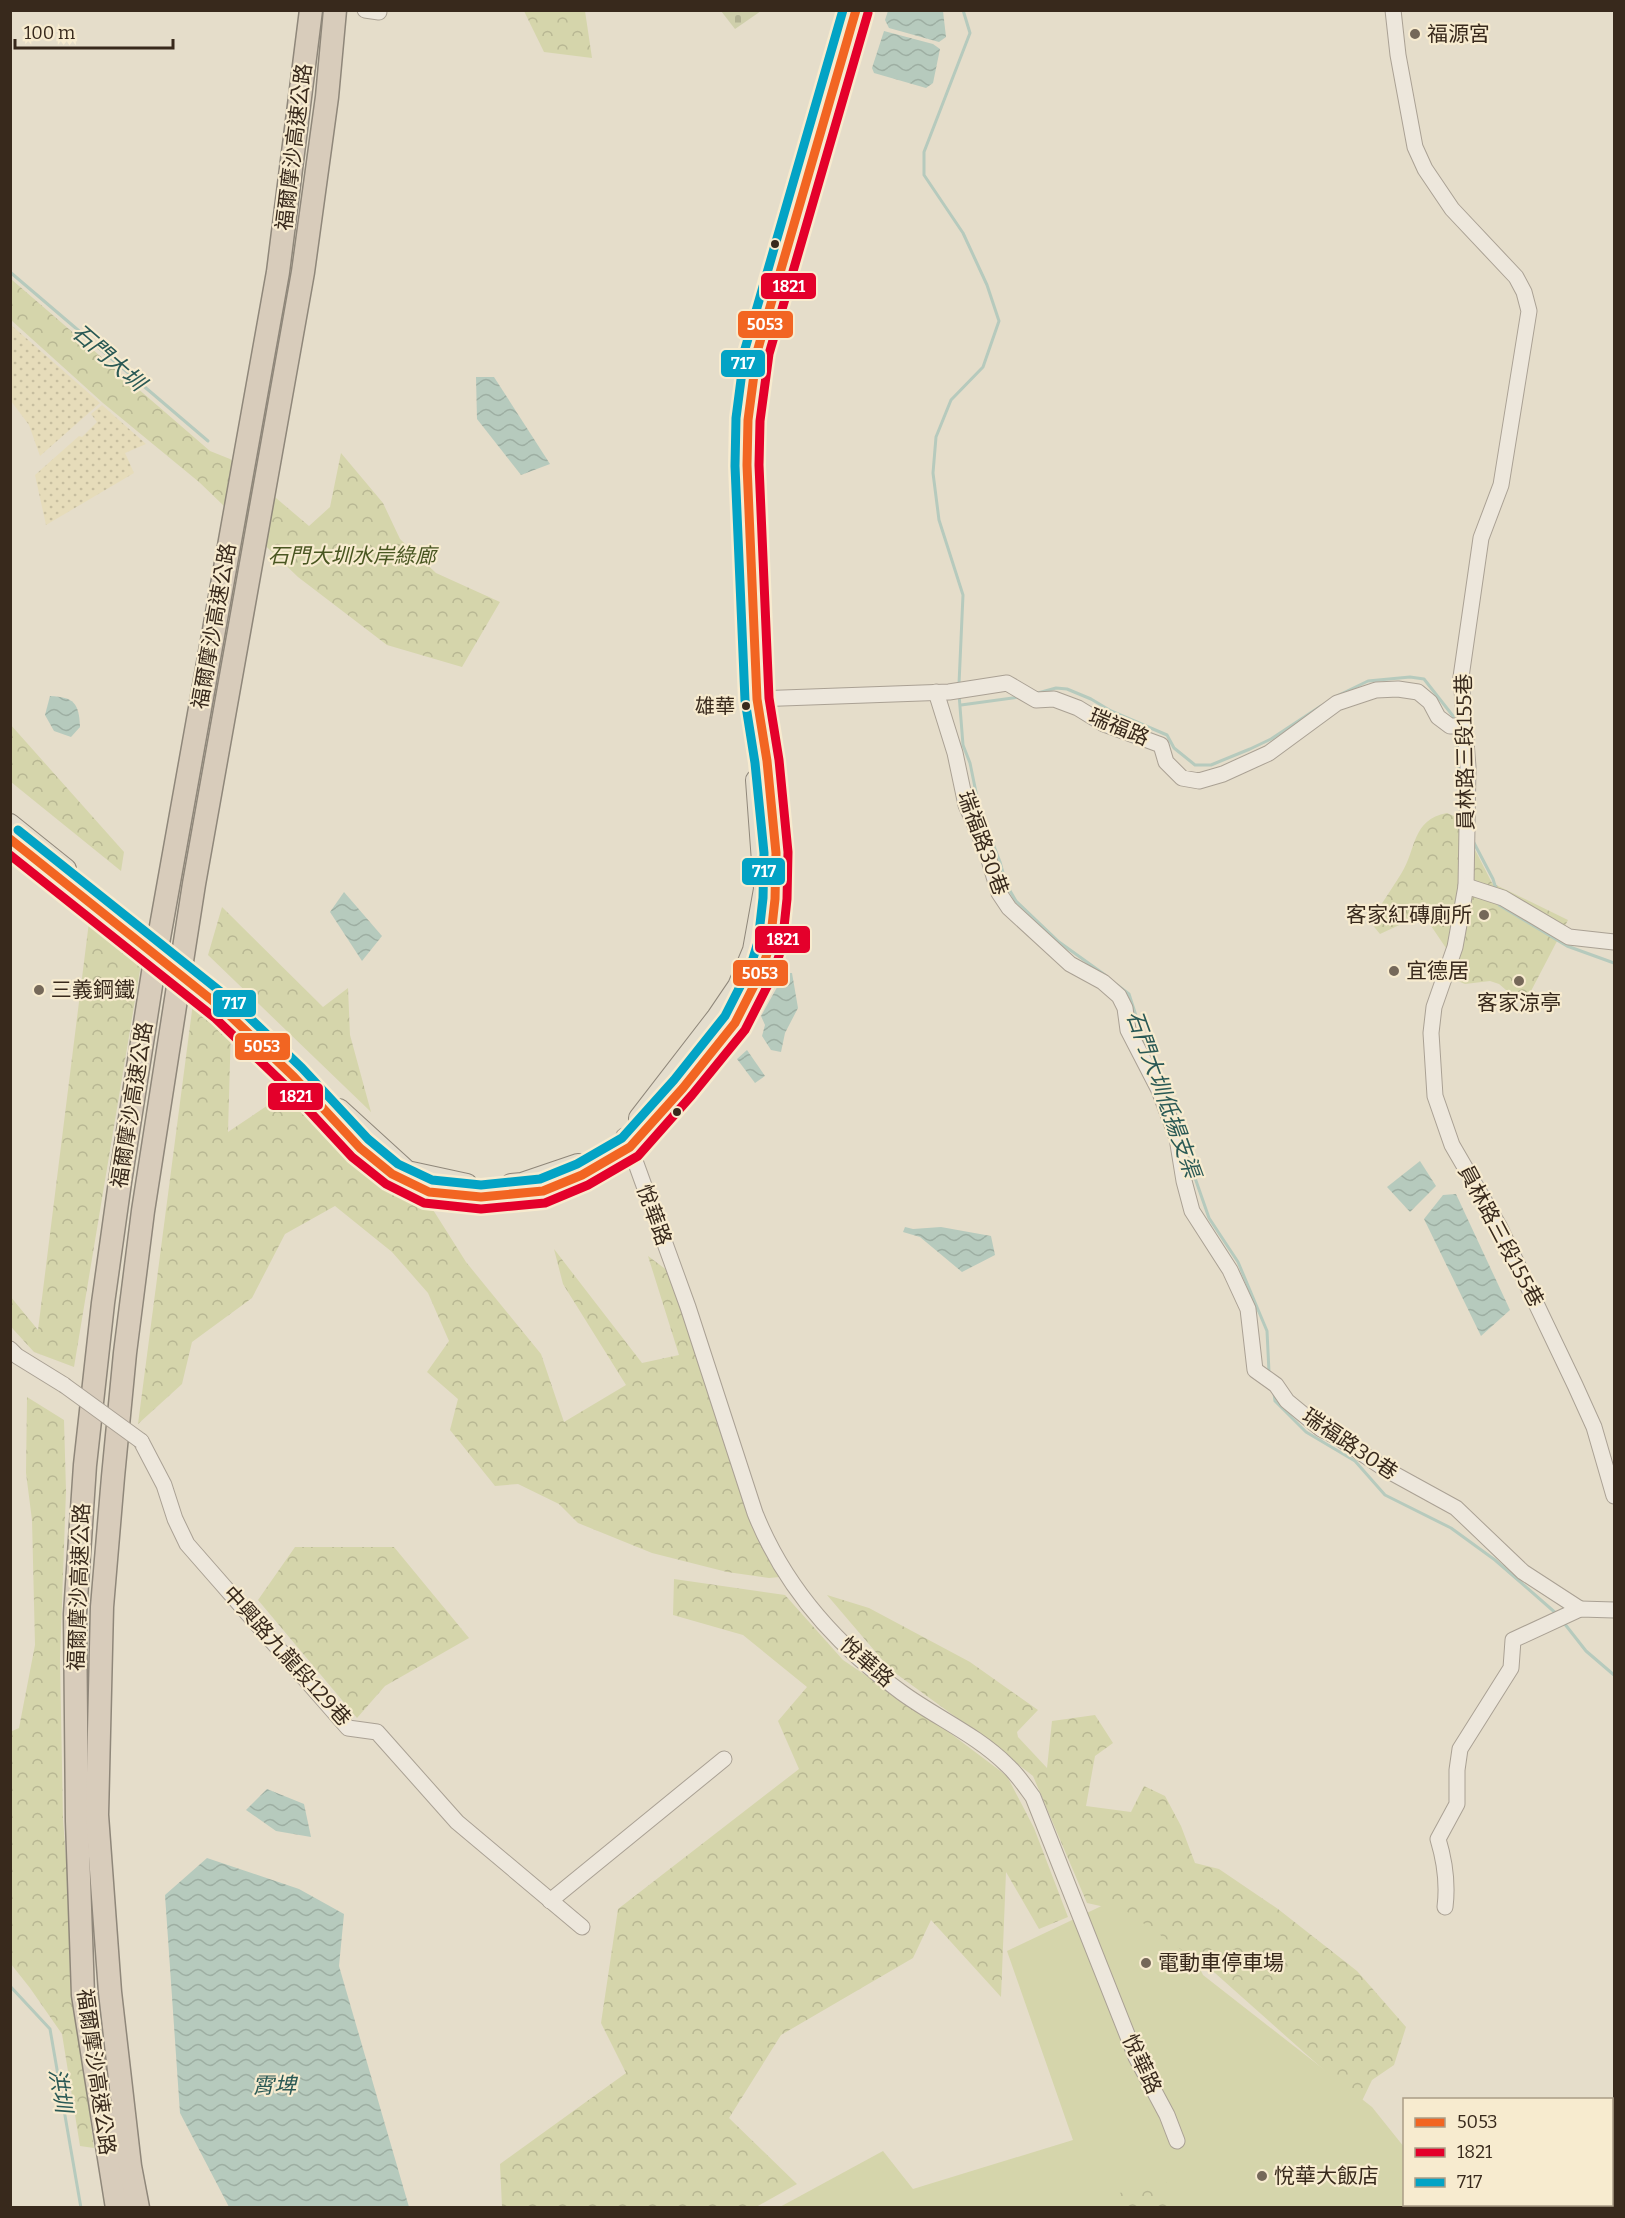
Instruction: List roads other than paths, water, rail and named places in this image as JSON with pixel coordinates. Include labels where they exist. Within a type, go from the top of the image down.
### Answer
[{"type":"highway","name":"福爾摩沙高速公路","points":[[117,2208],[83,1995],[77,1821],[75,1614],[85,1465],[103,1304],[155,960],[278,272],[310,10]]},
{"type":"highway","name":"福爾摩沙高速公路","points":[[138,2208],[130,2166],[110,1992],[97,1815],[102,1606],[125,1353],[143,1212],[194,884],[303,272],[327,97],[335,10]]},
{"type":"main road","points":[[12,830],[62,874],[226,1004],[360,1148],[392,1174],[429,1192],[481,1197],[543,1191],[582,1175],[627,1142],[683,1088],[735,1023],[762,970],[767,953],[775,899],[776,853],[767,761],[757,699],[747,465],[748,420],[757,352],[856,10]]},
{"type":"street","name":"員林路三段155巷","points":[[1393,10],[1398,55],[1415,147],[1419,156],[1452,209],[1516,277],[1524,292],[1529,311],[1501,485],[1481,538],[1461,677],[1458,726],[1468,767],[1466,886],[1455,947],[1434,1007],[1431,1033],[1435,1096],[1452,1145],[1499,1226],[1594,1427],[1614,1496]]},
{"type":"street","name":"瑞福路","points":[[757,699],[936,692],[1007,683],[1036,700],[1054,699],[1078,708],[1104,724],[1161,745],[1166,762],[1182,778],[1199,781],[1222,774],[1269,753],[1337,703],[1376,690],[1398,688],[1418,692],[1430,702],[1438,717],[1458,726]]},
{"type":"street","name":"瑞福路30巷","points":[[936,692],[955,753],[966,805],[986,850],[999,893],[1009,908],[1070,964],[1103,982],[1119,996],[1125,1008],[1128,1030],[1159,1090],[1178,1138],[1184,1181],[1192,1211],[1230,1270],[1248,1309],[1255,1370],[1276,1384],[1287,1401],[1321,1429],[1339,1438],[1385,1469],[1456,1508],[1522,1572],[1580,1609]]},
{"type":"street","points":[[1466,886],[1498,896],[1569,937],[1614,942]]},
{"type":"street","name":"悅華路","points":[[627,1142],[688,1307],[755,1513],[767,1542],[791,1585],[824,1623],[864,1663],[901,1692],[983,1745],[1007,1765],[1033,1797],[1136,2057],[1167,2115],[1177,2141]]},
{"type":"street","name":"中興路九龍段129巷","points":[[10,1349],[141,1441],[164,1485],[175,1519],[187,1544],[348,1728],[377,1732],[457,1822],[582,1927]]},
{"type":"street","points":[[1445,1907],[1447,1888],[1445,1863],[1438,1839],[1457,1804],[1457,1770],[1460,1749],[1511,1668],[1513,1640],[1580,1609],[1614,1610]]},
{"type":"street","points":[[550,1901],[724,1759]]},
{"type":"water","points":[[888,11],[943,11],[946,37],[939,42],[889,28],[885,20]]},
{"type":"water","points":[[884,31],[933,44],[940,49],[933,83],[926,88],[874,73],[872,68]]},
{"type":"water","points":[[476,377],[494,377],[550,464],[521,475],[477,419]]},
{"type":"water","points":[[50,696],[65,698],[74,703],[80,727],[71,737],[54,731],[45,715]]},
{"type":"water","points":[[344,892],[382,936],[362,961],[330,912]]},
{"type":"water","points":[[785,973],[792,973],[798,1008],[785,1033],[781,1052],[771,1050],[762,1036],[765,1025],[761,1016]]},
{"type":"water","points":[[747,1050],[765,1076],[755,1083],[737,1059]]},
{"type":"water","points":[[1420,1161],[1436,1186],[1410,1212],[1387,1187]]},
{"type":"water","points":[[1456,1194],[1510,1310],[1481,1336],[1424,1219],[1443,1195]]},
{"type":"water","points":[[905,1227],[913,1229],[941,1227],[991,1236],[995,1255],[962,1272],[920,1237],[903,1232]]},
{"type":"water","points":[[267,1789],[304,1804],[311,1837],[276,1831],[246,1810]]},
{"type":"water","name":"霄埤","points":[[207,1858],[299,1889],[344,1914],[339,1966],[409,2207],[229,2207],[180,2113],[165,1895]]},
{"type":"waterway","name":"石門大圳低揚支渠","points":[[959,684],[963,595],[939,520],[933,473],[936,437],[951,400],[983,367],[999,321],[987,285],[963,233],[924,175],[924,152],[970,33],[963,10]]},
{"type":"waterway","name":"石門大圳","points":[[10,272],[208,441]]},
{"type":"waterway","points":[[1337,696],[1368,681],[1410,677],[1424,679],[1453,716],[1454,721]]},
{"type":"waterway","points":[[1038,693],[1056,688],[1067,689],[1091,699],[1111,711],[1167,735],[1174,748],[1195,765],[1211,765],[1250,749],[1271,739],[1321,706]]},
{"type":"waterway","name":"石門大圳低揚支渠","points":[[959,694],[963,745],[970,763],[979,807],[1006,884],[1016,901],[1059,942],[1105,975]]},
{"type":"waterway","points":[[961,705],[1020,697]]},
{"type":"waterway","points":[[1456,731],[1460,793]]},
{"type":"waterway","points":[[1473,841],[1496,889]]},
{"type":"waterway","points":[[1499,902],[1499,905],[1567,946],[1614,963]]},
{"type":"waterway","name":"石門大圳低揚支渠","points":[[1117,985],[1129,994],[1149,1056]]},
{"type":"waterway","name":"石門大圳低揚支渠","points":[[1187,1155],[1209,1218],[1238,1262],[1267,1331],[1269,1372]]},
{"type":"waterway","name":"石門大圳低揚支渠","points":[[1274,1393],[1275,1401],[1306,1432],[1355,1461],[1385,1495],[1451,1528],[1495,1560],[1558,1615]]},
{"type":"waterway","name":"石門大圳低揚支渠","points":[[1564,1623],[1586,1651],[1614,1675]]},
{"type":"waterway","name":"洪圳","points":[[10,1986],[50,2029],[81,2208]]},
{"type":"place","name":"福源宮","points":[[1415,34]]},
{"type":"place","name":"雄華","points":[[746,706]]},
{"type":"place","name":"客家紅磚廁所","points":[[1484,915]]},
{"type":"place","name":"宜德居","points":[[1394,971]]},
{"type":"place","name":"客家涼亭","points":[[1519,981]]},
{"type":"place","name":"三義鋼鐵","points":[[39,990]]},
{"type":"place","name":"電動車停車場","points":[[1146,1963]]},
{"type":"place","name":"悅華大飯店","points":[[1262,2176]]},
{"type":"park label","name":"石門大圳水岸綠廊","points":[[352,556]]}]
